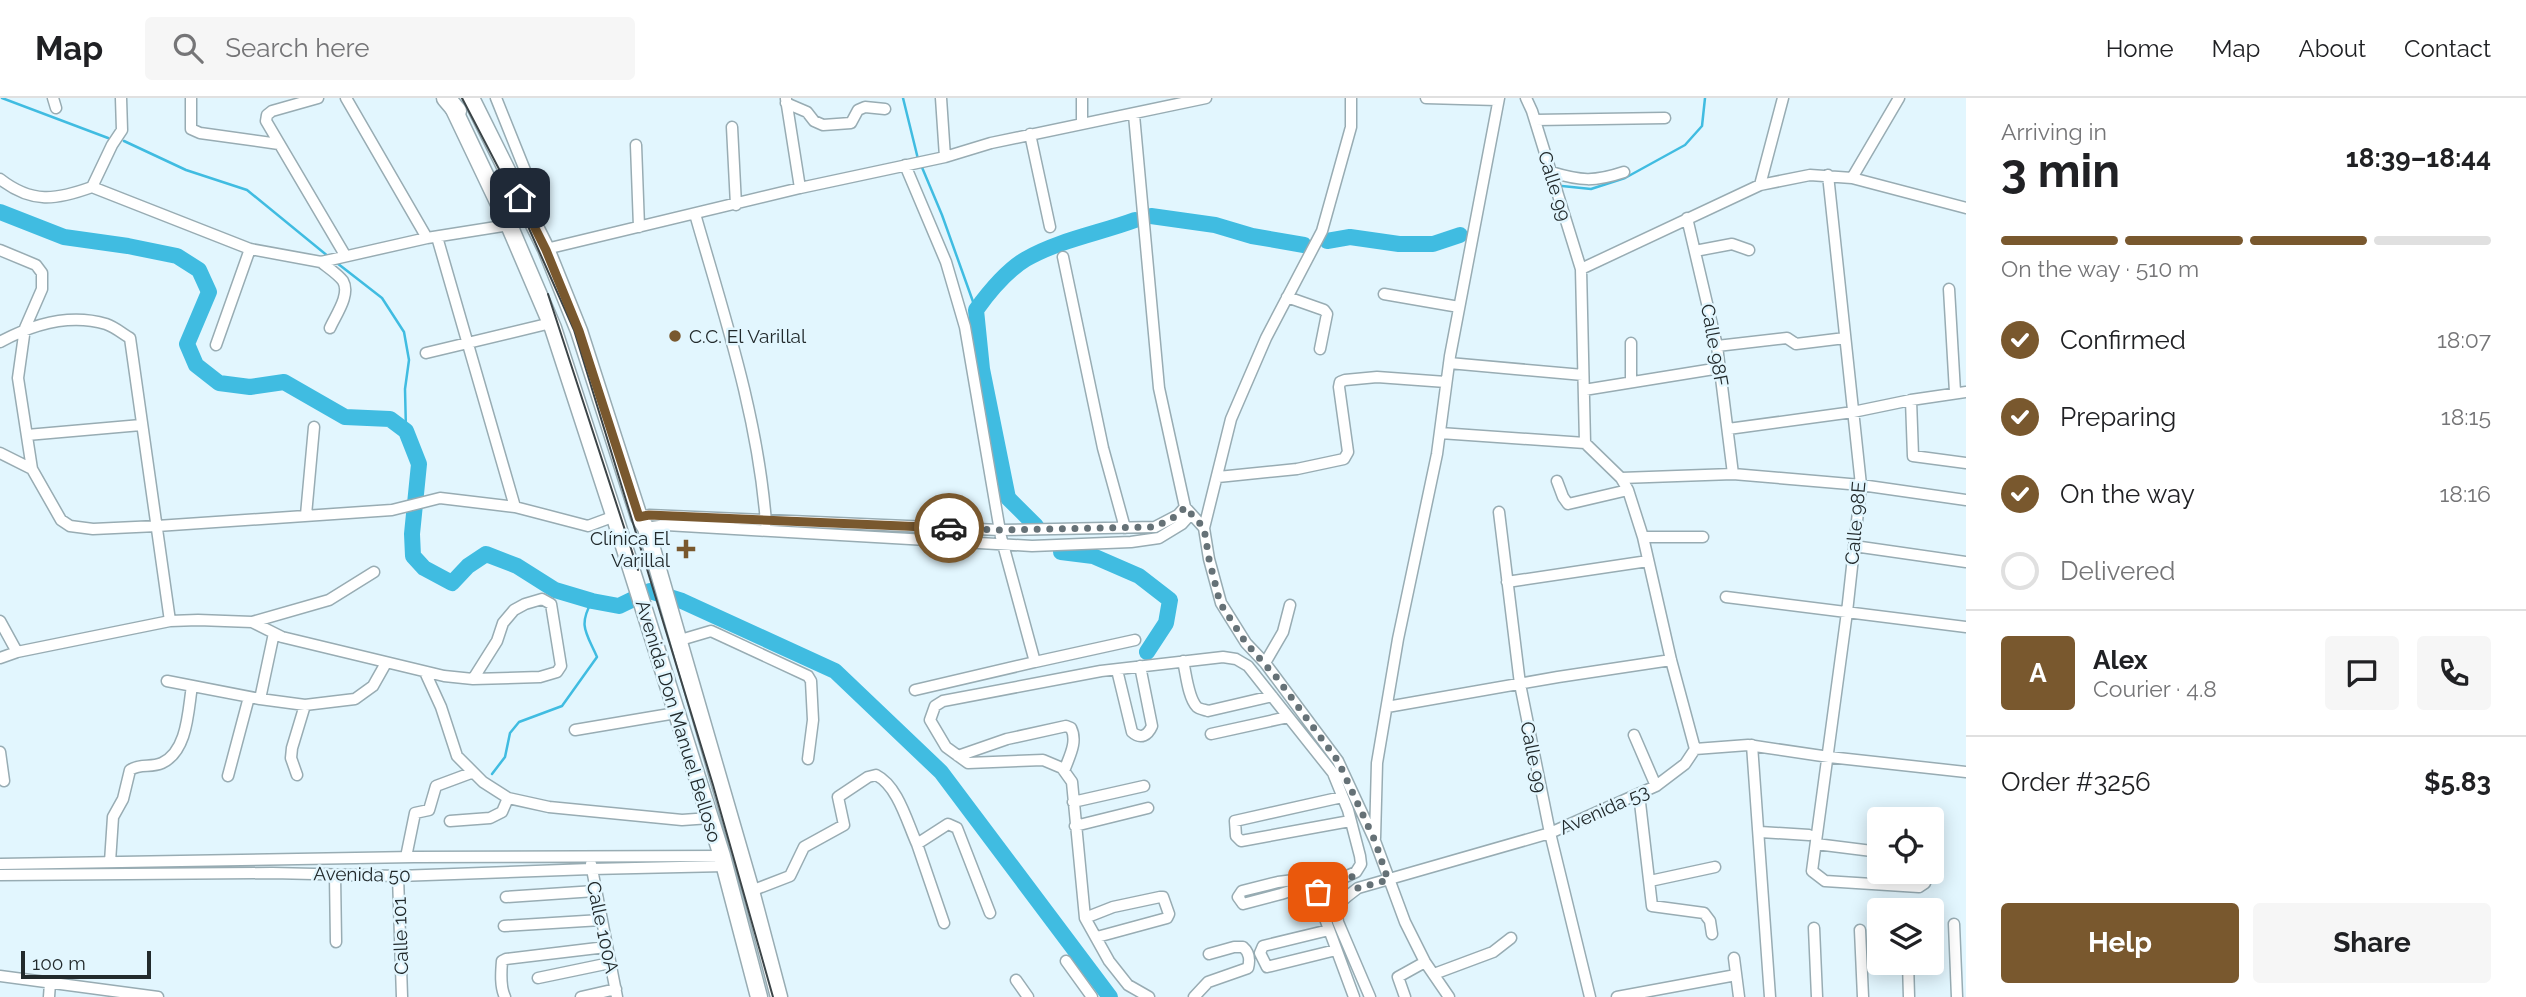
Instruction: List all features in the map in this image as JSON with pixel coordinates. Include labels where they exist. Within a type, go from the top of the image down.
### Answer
[{"type":"main road","name":"Avenida Don Manuel Belloso","points":[[471,98],[546,250],[579,331],[642,522],[751,891],[779,997]]},
{"type":"main road","name":"Avenida Don Manuel Belloso","points":[[450,102],[509,225],[551,323],[710,818],[759,997]]},
{"type":"street","points":[[92,187],[122,130],[121,98]]},
{"type":"street","points":[[191,98],[191,129],[201,133],[279,144]]},
{"type":"street","points":[[318,98],[272,111],[267,115],[266,121],[341,256]]},
{"type":"street","points":[[346,98],[432,237],[468,344],[515,507]]},
{"type":"street","points":[[496,98],[543,215],[533,222]]},
{"type":"street","points":[[941,98],[945,157]]},
{"type":"street","points":[[1082,98],[1082,124]]},
{"type":"street","points":[[1147,98],[1147,111]]},
{"type":"street","points":[[546,250],[800,188],[945,157],[1030,134],[1134,115],[1206,98]]},
{"type":"street","points":[[1351,98],[1351,127],[1322,231],[1266,338],[1231,419],[1204,528],[1220,603],[1246,643],[1265,663],[1338,761],[1375,841],[1405,922],[1425,962],[1449,997]]},
{"type":"street","points":[[1375,841],[1377,763],[1403,606],[1437,454],[1449,363],[1498,99],[1426,98]]},
{"type":"street","name":"Calle 99","points":[[1526,98],[1581,269],[1585,443]]},
{"type":"street","points":[[1760,185],[1783,98]]},
{"type":"street","points":[[1852,178],[1899,98]]},
{"type":"street","points":[[786,101],[824,125],[851,123],[858,110],[865,107],[884,108]]},
{"type":"street","points":[[786,101],[800,188]]},
{"type":"street","points":[[1134,115],[1159,388],[1188,510],[1204,528]]},
{"type":"street","points":[[1535,120],[1665,118]]},
{"type":"street","points":[[732,127],[736,205]]},
{"type":"street","points":[[1030,134],[1050,227]]},
{"type":"street","points":[[636,145],[639,227]]},
{"type":"street","points":[[905,165],[946,261],[965,327],[1000,530],[1035,662]]},
{"type":"street","points":[[1551,172],[1579,180],[1600,180],[1624,172]]},
{"type":"street","points":[[1581,269],[1760,185],[1810,175],[1852,178],[1966,208]]},
{"type":"street","name":"Calle 98E","points":[[1828,175],[1861,485],[1829,757],[1812,840],[1812,871],[1825,881],[1867,884]]},
{"type":"street","points":[[0,179],[13,189],[37,198],[62,198],[92,187],[250,249],[323,261],[432,237],[509,225]]},
{"type":"street","points":[[695,214],[751,412],[767,525]]},
{"type":"street","name":"Calle 98F","points":[[1688,218],[1717,346],[1733,474]]},
{"type":"street","points":[[1695,251],[1732,244],[1749,250]]},
{"type":"street","points":[[216,345],[250,249]]},
{"type":"street","points":[[0,250],[36,265],[42,273],[42,289],[25,328],[19,378],[32,469],[61,520],[70,526],[93,529],[157,526],[392,510],[440,498],[515,507],[588,526],[615,516]]},
{"type":"street","points":[[1063,257],[1103,448],[1125,528]]},
{"type":"street","points":[[323,261],[342,280],[345,288],[344,298],[330,328]]},
{"type":"street","points":[[1728,429],[1853,412],[1961,392],[1949,289]]},
{"type":"street","points":[[1384,294],[1460,307]]},
{"type":"street","points":[[1287,297],[1324,310],[1327,314],[1320,349]]},
{"type":"street","points":[[0,342],[25,328],[77,319],[108,325],[131,338],[170,621]]},
{"type":"street","points":[[426,353],[551,323]]},
{"type":"street","points":[[1717,346],[1787,338],[1796,344],[1845,338]]},
{"type":"street","points":[[1631,343],[1631,382]]},
{"type":"street","points":[[1449,363],[1583,375]]},
{"type":"street","points":[[1584,390],[1720,368]]},
{"type":"street","points":[[1218,477],[1297,469],[1344,459],[1348,452],[1339,387],[1345,380],[1377,377],[1446,382]]},
{"type":"street","points":[[1910,400],[1913,456],[1966,463]]},
{"type":"street","points":[[27,435],[141,425]]},
{"type":"street","points":[[306,515],[314,427]]},
{"type":"street","points":[[1440,433],[1585,443],[1621,478],[1628,490],[1643,537],[1671,660],[1695,749],[1752,745],[1829,757],[1966,772]]},
{"type":"street","points":[[0,453],[32,469]]},
{"type":"street","points":[[1621,478],[1733,474],[1861,485],[1966,500]]},
{"type":"street","points":[[1558,481],[1563,497],[1569,504],[1628,490]]},
{"type":"street","points":[[642,522],[666,525],[1000,530],[1125,528],[1155,527],[1188,510]]},
{"type":"street","points":[[767,525],[1004,545],[1090,544],[1160,538],[1182,524],[1188,510]]},
{"type":"street","name":"Calle 99","points":[[1499,512],[1520,684],[1550,834],[1590,997]]},
{"type":"street","points":[[1643,537],[1703,537]]},
{"type":"street","points":[[1854,546],[1966,562]]},
{"type":"street","points":[[1507,582],[1648,561]]},
{"type":"street","points":[[0,658],[17,652],[170,621],[252,622],[329,600],[374,572]]},
{"type":"street","points":[[1726,597],[1966,627]]},
{"type":"street","points":[[252,622],[274,633],[334,651],[444,677],[474,679],[540,677],[557,672],[561,666],[551,604],[542,599],[514,610],[503,623],[497,641],[474,679]]},
{"type":"street","points":[[1265,663],[1283,632],[1290,605]]},
{"type":"street","points":[[0,621],[17,652]]},
{"type":"street","points":[[677,641],[711,631],[808,676],[811,681],[813,720],[808,759]]},
{"type":"street","points":[[228,776],[274,633]]},
{"type":"street","points":[[915,690],[1135,640]]},
{"type":"street","points":[[1149,997],[1128,985],[1110,961],[1085,918],[1072,782],[1064,771],[1051,761],[986,763],[968,762],[958,757],[946,747],[930,720],[931,711],[943,701],[1101,670],[1223,657],[1236,659],[1248,666],[1333,773],[1361,863],[1356,872],[1321,888],[1308,885],[1243,904],[1238,897],[1242,891],[1278,882],[1302,879],[1308,885]]},
{"type":"street","points":[[1387,707],[1671,660]]},
{"type":"street","points":[[1182,661],[1192,697],[1197,707],[1203,710],[1272,696]]},
{"type":"street","points":[[167,681],[305,705],[355,699],[373,686],[386,663]]},
{"type":"street","points":[[1117,670],[1132,732],[1142,737],[1152,726],[1140,666]]},
{"type":"street","points":[[425,672],[441,708],[457,756],[471,773],[508,798],[549,807],[682,820],[710,818]]},
{"type":"street","points":[[110,862],[113,817],[123,799],[130,770],[140,765],[152,766],[164,762],[174,753],[183,739],[192,686]]},
{"type":"street","points":[[296,775],[291,758],[292,748],[305,705]]},
{"type":"street","points":[[575,730],[676,713]]},
{"type":"street","points":[[1211,734],[1287,717]]},
{"type":"street","points":[[958,757],[1007,739],[1066,726],[1074,732],[1074,744],[1064,771]]},
{"type":"street","points":[[1634,735],[1656,786]]},
{"type":"street","points":[[1752,745],[1770,997]]},
{"type":"street","name":"Avenida 53","points":[[1358,888],[1550,834],[1656,786],[1685,764],[1695,749]]},
{"type":"street","points":[[0,752],[4,781]]},
{"type":"street","points":[[406,857],[415,813],[429,810],[436,786],[471,773]]},
{"type":"street","points":[[751,891],[790,876],[804,847],[844,825],[838,797],[868,777],[876,775],[886,780],[918,844],[944,923]]},
{"type":"street","points":[[1073,802],[1144,786]]},
{"type":"street","points":[[1639,794],[1654,907],[1690,909],[1704,913],[1710,921],[1712,934]]},
{"type":"street","points":[[1342,797],[1235,821],[1236,836],[1241,841],[1350,821]]},
{"type":"street","points":[[450,821],[490,818],[502,812],[508,798]]},
{"type":"street","points":[[1075,826],[1147,808]]},
{"type":"street","points":[[918,844],[948,824],[957,828],[990,913]]},
{"type":"street","points":[[1760,832],[1867,850]]},
{"type":"street","name":"Avenida 50","points":[[0,864],[591,856],[723,861]]},
{"type":"street","name":"Calle 100A","points":[[591,856],[595,891],[616,993]]},
{"type":"street","name":"Avenida 50","points":[[0,875],[259,873],[398,876],[723,861]]},
{"type":"street","points":[[1650,881],[1715,867]]},
{"type":"street","points":[[335,875],[336,942]]},
{"type":"street","points":[[1351,875],[1358,888],[1338,904],[1336,912],[1370,997]]},
{"type":"street","name":"Calle 101","points":[[398,876],[402,997]]},
{"type":"street","name":"Calle 98E","points":[[1872,884],[1919,887],[1924,884]]},
{"type":"street","points":[[1321,888],[1317,898],[1354,997]]},
{"type":"street","points":[[506,897],[595,891]]},
{"type":"street","points":[[1085,918],[1113,907],[1160,897],[1166,901],[1169,914],[1167,918],[1097,937]]},
{"type":"street","points":[[504,926],[601,920]]},
{"type":"street","points":[[1954,924],[1957,997]]},
{"type":"street","points":[[1814,928],[1817,997]]},
{"type":"street","points":[[1329,930],[1263,946],[1260,953],[1262,961],[1267,967],[1336,950]]},
{"type":"street","points":[[1860,930],[1863,997]]},
{"type":"street","points":[[1434,974],[1493,952],[1511,938]]},
{"type":"street","points":[[505,997],[502,991],[502,961],[506,959],[606,947]]},
{"type":"street","points":[[1194,997],[1208,982],[1248,968],[1250,960],[1243,947],[1209,954]]},
{"type":"street","points":[[1734,958],[1739,997]]},
{"type":"street","points":[[1066,961],[1092,997]]},
{"type":"street","points":[[1405,997],[1398,977],[1425,962]]},
{"type":"street","points":[[538,978],[610,963]]},
{"type":"street","points":[[1617,997],[1736,975]]},
{"type":"street","points":[[1908,975],[1909,997]]},
{"type":"street","points":[[0,976],[158,997]]},
{"type":"street","points":[[1016,980],[1028,997]]},
{"type":"street","points":[[49,997],[50,983]]},
{"type":"street","points":[[581,997],[616,993]]},
{"type":"waterway","points":[[2,98],[108,138]]},
{"type":"waterway","points":[[903,98],[918,159]]},
{"type":"waterway","points":[[1562,186],[1591,189],[1625,178],[1685,145],[1702,126],[1705,98]]},
{"type":"waterway","points":[[124,141],[186,170],[247,190],[329,257]]},
{"type":"waterway","points":[[921,165],[976,310]]},
{"type":"waterway","points":[[0,212],[64,237],[177,256],[199,270],[209,292],[187,344],[196,365],[219,383],[250,387],[284,382],[345,417],[390,419],[406,431],[419,464],[412,534],[413,556],[424,568],[452,583],[468,566],[486,554],[517,566],[555,590],[592,601],[619,606],[650,591],[682,601],[835,671],[941,772],[1110,997]]},
{"type":"waterway","points":[[1151,216],[1215,225],[1252,236],[1304,245]]},
{"type":"waterway","points":[[1036,526],[1008,498],[982,369],[976,310],[992,289],[1026,259],[1066,242],[1135,220]]},
{"type":"waterway","points":[[1327,241],[1350,237],[1399,244],[1433,244],[1460,235]]},
{"type":"waterway","points":[[337,263],[382,298],[404,332],[409,360],[405,389],[406,431]]},
{"type":"waterway","points":[[1061,552],[1093,556],[1139,576],[1170,600],[1166,623],[1147,652]]},
{"type":"waterway","points":[[492,774],[505,757],[510,733],[519,722],[562,706],[597,657],[585,629],[585,617],[592,601]]},
{"type":"tram line","points":[[462,98],[523,215],[574,330],[713,785],[773,997]]},
{"type":"tram line","points":[[548,294],[638,570]]},
{"type":"way so far","points":[[949,528],[1000,530],[1155,527],[1178,515],[1185,507],[1204,528],[1220,603],[1246,643],[1277,678],[1338,761],[1375,841],[1388,880],[1358,888],[1351,875],[1329,883],[1318,892]]},
{"type":"place","name":"C.C. El Varillal","points":[[675,336]]},
{"type":"place","name":"Clínica El Varillal","points":[[686,549]]},
{"type":"route","points":[[520,198],[546,250],[579,331],[639,517],[649,515],[766,519],[949,528]]}]
